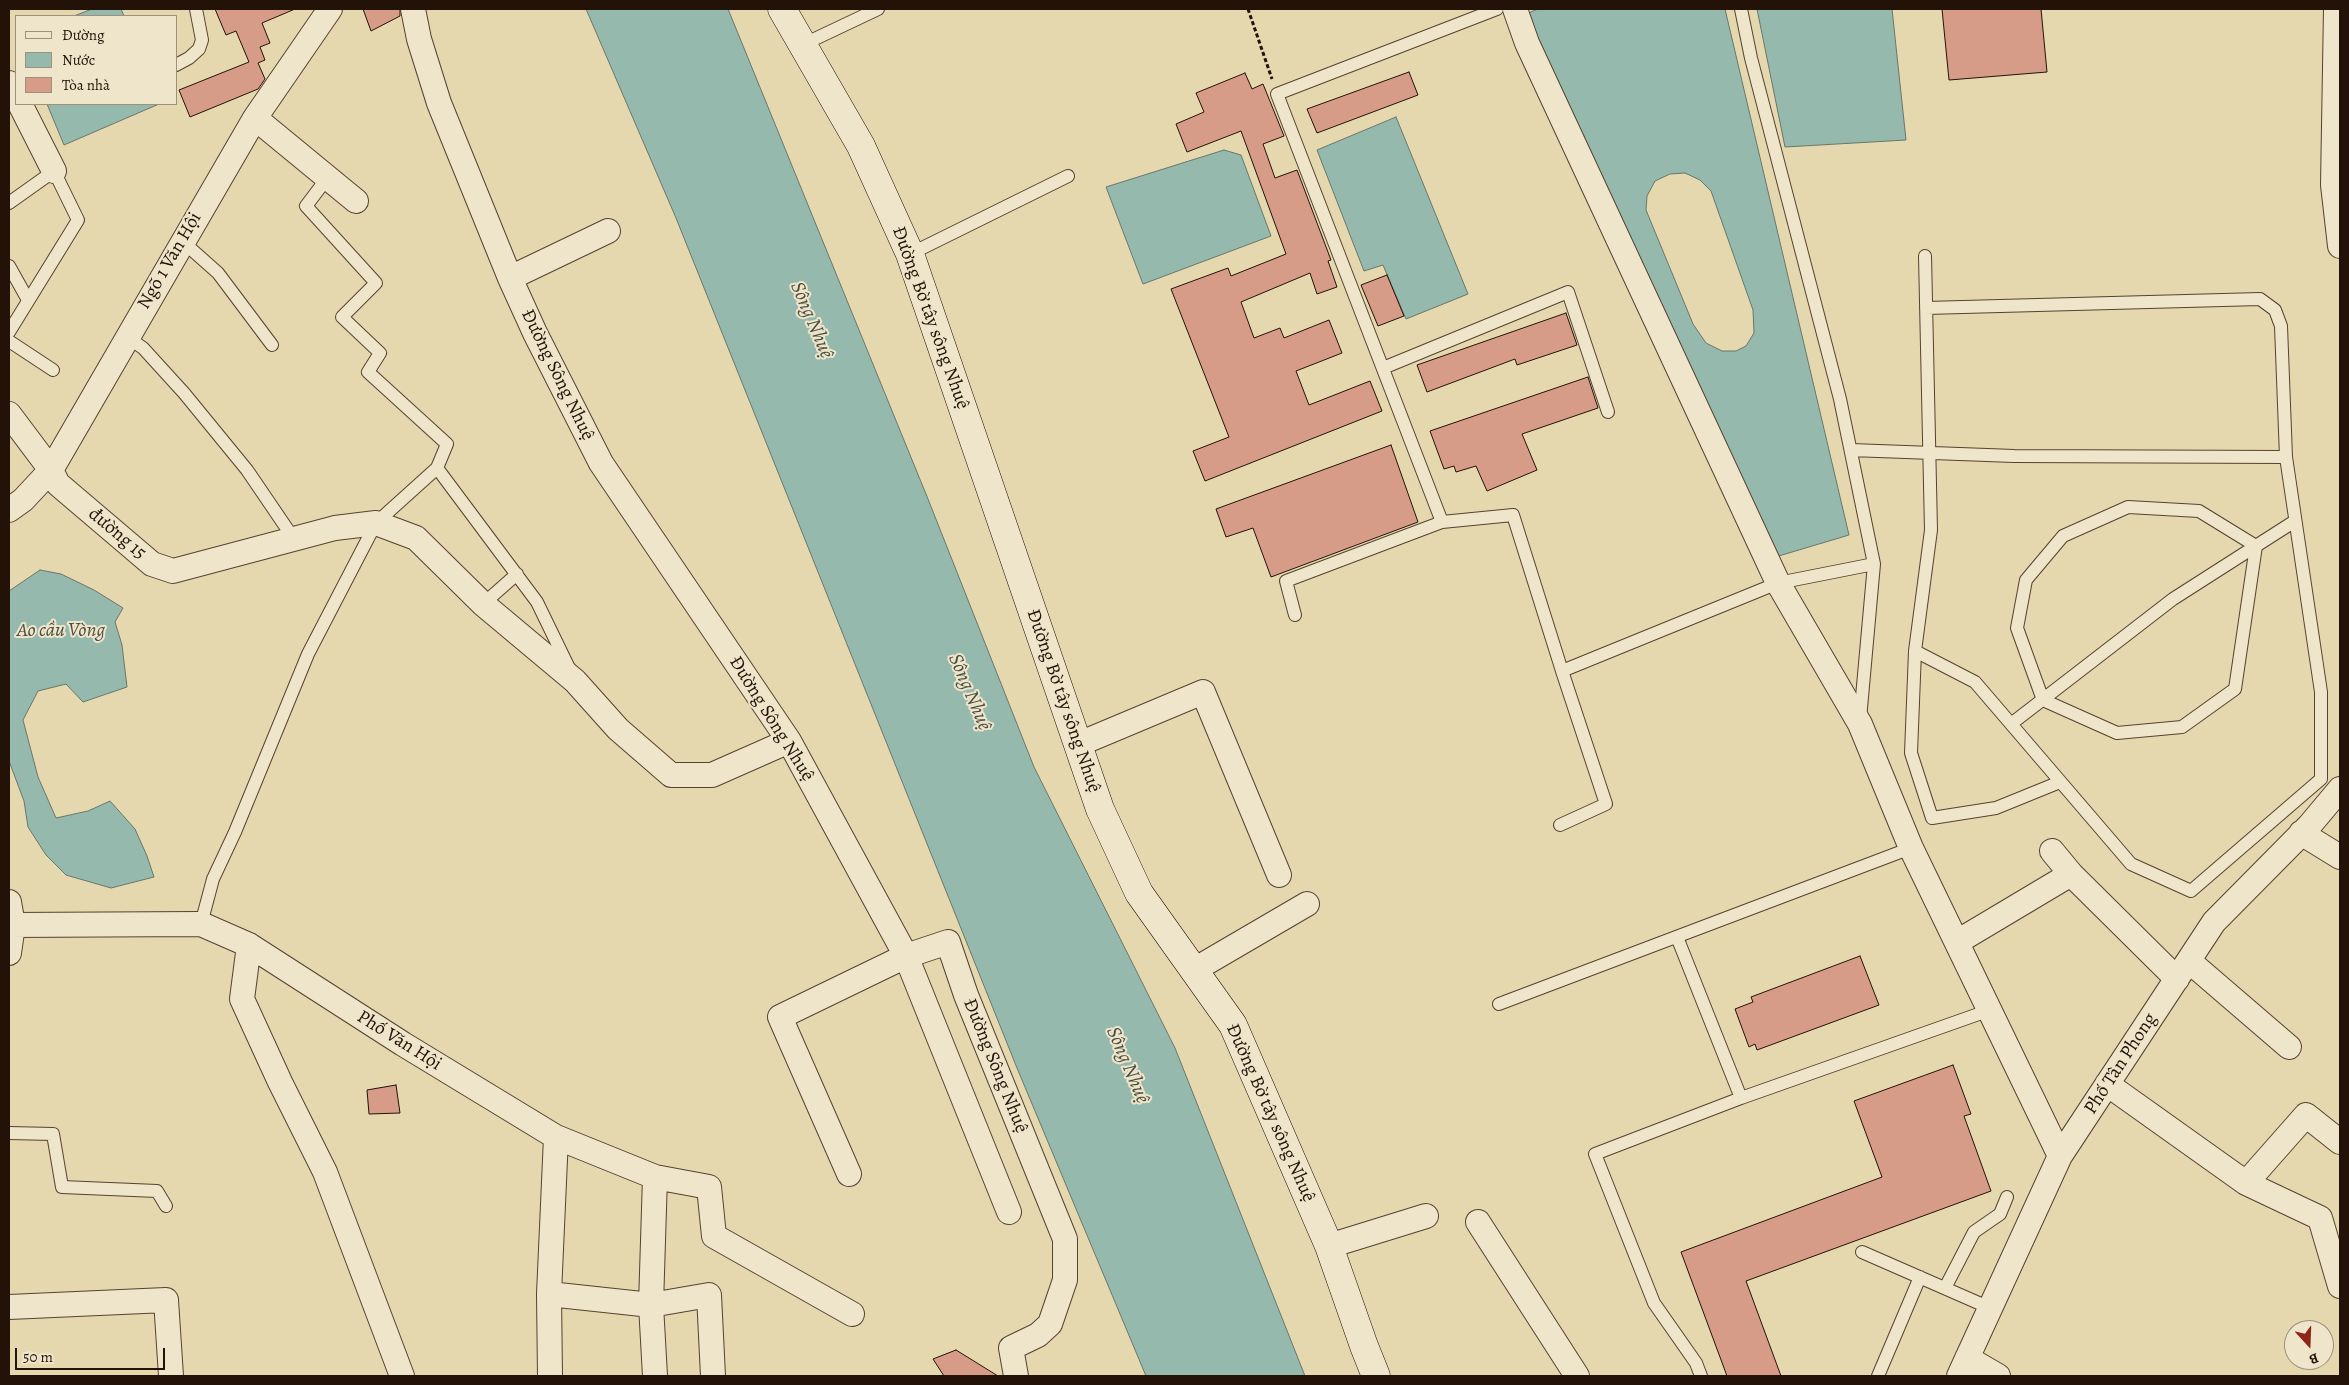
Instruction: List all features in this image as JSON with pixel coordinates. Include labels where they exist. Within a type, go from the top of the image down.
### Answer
[{"type":"street","name":"Ngõ 1 Văn Hội","points":[[9,510],[23,500],[50,470],[255,118],[330,9]]},
{"type":"street","name":"Đường Sông Nhuệ","points":[[414,9],[418,38],[439,103],[510,278],[601,463],[783,733],[906,956],[948,942],[966,995],[1065,1239],[1065,1280],[1050,1324],[1038,1335],[1011,1348],[1016,1376]]},
{"type":"street","name":"Đường Bờ tây sông Nhuệ","points":[[782,9],[861,146],[910,254],[1100,809],[1138,893],[1233,1025],[1329,1246],[1376,1376]]},
{"type":"street","points":[[1515,9],[1527,43],[1778,584],[1860,724],[1911,848],[2060,1156]]},
{"type":"street","points":[[2336,9],[2333,185],[2340,246]]},
{"type":"street","points":[[9,83],[15,95]]},
{"type":"street","points":[[21,105],[54,171]]},
{"type":"street","points":[[255,118],[356,201]]},
{"type":"street","points":[[510,278],[608,231]]},
{"type":"street","name":"đường 15","points":[[9,414],[58,484],[152,564],[172,571],[335,528],[376,523]]},
{"type":"street","points":[[376,523],[416,538],[483,604],[575,681],[618,729],[671,775],[712,776],[783,733]]},
{"type":"street","points":[[1079,744],[1203,692],[1279,875]]},
{"type":"street","name":"Phố Tân Phong","points":[[1963,1367],[2060,1156],[2214,922],[2301,833],[2340,789]]},
{"type":"street","points":[[2301,833],[2340,857]]},
{"type":"street","points":[[2052,851],[2071,874],[2183,970],[2289,1047]]},
{"type":"street","points":[[1957,942],[2071,874]]},
{"type":"street","points":[[1194,970],[1307,904]]},
{"type":"street","points":[[9,953],[10,917]]},
{"type":"street","name":"Phố Văn Hội","points":[[10,917],[201,924],[249,945],[403,1044],[556,1137],[655,1177],[709,1187],[714,1236],[852,1314]]},
{"type":"street","points":[[249,945],[242,999],[325,1172],[402,1376]]},
{"type":"street","points":[[849,1174],[780,1017],[906,956],[1009,1212]]},
{"type":"street","points":[[2107,1084],[2246,1183],[2330,1216],[2340,1286]]},
{"type":"street","points":[[2246,1183],[2306,1115],[2340,1142]]},
{"type":"street","points":[[550,1376],[549,1294],[556,1137]]},
{"type":"street","points":[[655,1177],[651,1305],[655,1376]]},
{"type":"street","points":[[1329,1246],[1426,1216]]},
{"type":"street","points":[[1478,1222],[1577,1376]]},
{"type":"street","points":[[549,1294],[651,1305],[709,1295],[713,1376]]},
{"type":"street","points":[[9,1307],[166,1300],[171,1376]]},
{"type":"street","points":[[1963,1367],[1998,1376]]},
{"type":"lane","points":[[178,64],[189,58],[199,49],[202,40],[196,9]]},
{"type":"lane","points":[[802,45],[878,9]]},
{"type":"lane","points":[[1442,522],[1277,94],[1497,9]]},
{"type":"lane","points":[[1741,9],[1751,58],[1840,399],[1874,564],[1860,724]]},
{"type":"lane","points":[[9,203],[54,171],[78,220],[9,332]]},
{"type":"lane","points":[[910,254],[1068,176]]},
{"type":"lane","points":[[201,924],[213,879],[235,832],[308,654],[376,523],[437,468],[447,444],[368,372],[380,353],[342,317],[376,282],[306,206],[328,177]]},
{"type":"lane","points":[[182,241],[218,273],[272,345]]},
{"type":"lane","points":[[1924,256],[1931,530],[1915,651],[1910,753],[1932,818],[1996,808],[2060,782]]},
{"type":"lane","points":[[9,266],[28,300]]},
{"type":"lane","points":[[1383,368],[1568,292],[1608,412]]},
{"type":"lane","points":[[1915,651],[1975,682],[2130,864],[2191,891],[2321,779],[2321,692],[2286,457],[2281,326],[2275,310],[2260,299],[1926,308]]},
{"type":"lane","points":[[127,337],[143,348],[184,393],[247,470],[294,539]]},
{"type":"lane","points":[[9,341],[53,370]]},
{"type":"lane","points":[[1851,450],[2024,456],[2286,457]]},
{"type":"lane","points":[[437,468],[537,602],[575,681]]},
{"type":"lane","points":[[2128,507],[2199,511],[2256,546],[2235,689],[2220,700],[2182,727],[2117,733],[2043,700],[2017,628],[2026,580],[2064,536],[2128,507]]},
{"type":"lane","points":[[1295,615],[1286,581],[1442,522],[1513,515],[1606,804],[1560,825]]},
{"type":"lane","points":[[2012,724],[2173,599],[2295,521]]},
{"type":"lane","points":[[1562,671],[1778,584],[1874,564]]},
{"type":"lane","points":[[483,604],[517,574]]},
{"type":"lane","points":[[1499,1004],[1911,848]]},
{"type":"lane","points":[[1677,936],[1741,1098]]},
{"type":"lane","points":[[1701,1376],[1696,1363],[1654,1303],[1595,1154],[1741,1098],[1990,1010]]},
{"type":"lane","points":[[9,1133],[52,1134],[62,1187],[157,1191],[166,1206]]},
{"type":"lane","points":[[1945,1288],[1974,1232],[2000,1214],[2007,1197]]},
{"type":"lane","points":[[1862,1252],[1990,1308]]},
{"type":"lane","points":[[1878,1376],[1920,1277]]},
{"type":"path","points":[[1248,9],[1277,94]]},
{"type":"water","points":[[92,9],[121,9],[124,15],[77,15]]},
{"type":"water","name":"Sông Nhuệ","points":[[586,9],[728,9],[928,499],[1034,767],[1175,1048],[1305,1376],[1146,1376],[1017,1068],[676,218]]},
{"type":"water","points":[[1538,9],[1725,9],[1849,535],[1772,558],[1526,14]],"holes":[[[1685,173],[1700,180],[1711,191],[1753,310],[1754,333],[1746,346],[1736,351],[1722,351],[1706,343],[1693,324],[1646,210],[1647,196],[1655,181],[1670,174]]]},
{"type":"water","points":[[1757,9],[1892,9],[1906,140],[1785,147]]},
{"type":"water","points":[[47,105],[157,105],[64,145]]},
{"type":"water","points":[[1396,117],[1468,294],[1406,319],[1383,265],[1364,271],[1317,150]]},
{"type":"water","points":[[1224,150],[1241,155],[1271,236],[1143,284],[1106,187]]},
{"type":"water","name":"Ao cầu Vòng","points":[[40,570],[61,574],[94,590],[123,608],[115,622],[122,645],[127,687],[83,702],[66,684],[38,691],[23,720],[38,777],[56,818],[88,811],[110,801],[135,829],[154,877],[111,888],[66,875],[46,855],[28,827],[24,801],[9,761],[9,591]]},
{"type":"building","points":[[215,9],[295,9],[262,23],[270,43],[260,47],[265,60],[258,63],[265,79],[258,89],[190,117],[179,90],[249,62],[236,31],[226,35]]},
{"type":"building","points":[[363,9],[400,9],[400,16],[371,31]]},
{"type":"building","points":[[1942,9],[2041,9],[2047,72],[1949,80]]},
{"type":"building","points":[[1409,72],[1418,95],[1317,133],[1307,109]]},
{"type":"building","points":[[1245,73],[1252,89],[1263,84],[1284,136],[1263,144],[1275,178],[1297,170],[1331,260],[1328,261],[1337,287],[1317,294],[1310,273],[1241,302],[1254,338],[1280,328],[1284,338],[1329,320],[1342,353],[1296,371],[1309,405],[1370,381],[1382,411],[1205,481],[1193,451],[1229,437],[1171,289],[1228,268],[1231,276],[1286,254],[1241,131],[1187,152],[1176,124],[1204,112],[1196,93]]},
{"type":"building","points":[[1387,275],[1404,316],[1378,326],[1361,285]]},
{"type":"building","points":[[1566,313],[1577,345],[1517,365],[1515,359],[1427,392],[1417,365]]},
{"type":"building","points":[[1588,377],[1598,408],[1522,434],[1537,470],[1487,491],[1476,466],[1456,472],[1454,466],[1444,469],[1430,431]]},
{"type":"building","points":[[1391,445],[1418,522],[1271,577],[1253,528],[1226,537],[1216,509]]},
{"type":"building","points":[[1860,956],[1879,1005],[1757,1050],[1755,1044],[1749,1047],[1735,1009],[1753,1002],[1751,997]]},
{"type":"building","points":[[1953,1065],[1971,1114],[1964,1116],[1991,1191],[1746,1281],[1781,1376],[1727,1376],[1681,1252],[1882,1177],[1854,1101]]},
{"type":"building","points":[[396,1085],[400,1113],[369,1114],[367,1090]]},
{"type":"building","points":[[956,1350],[998,1376],[944,1376],[933,1359]]}]
